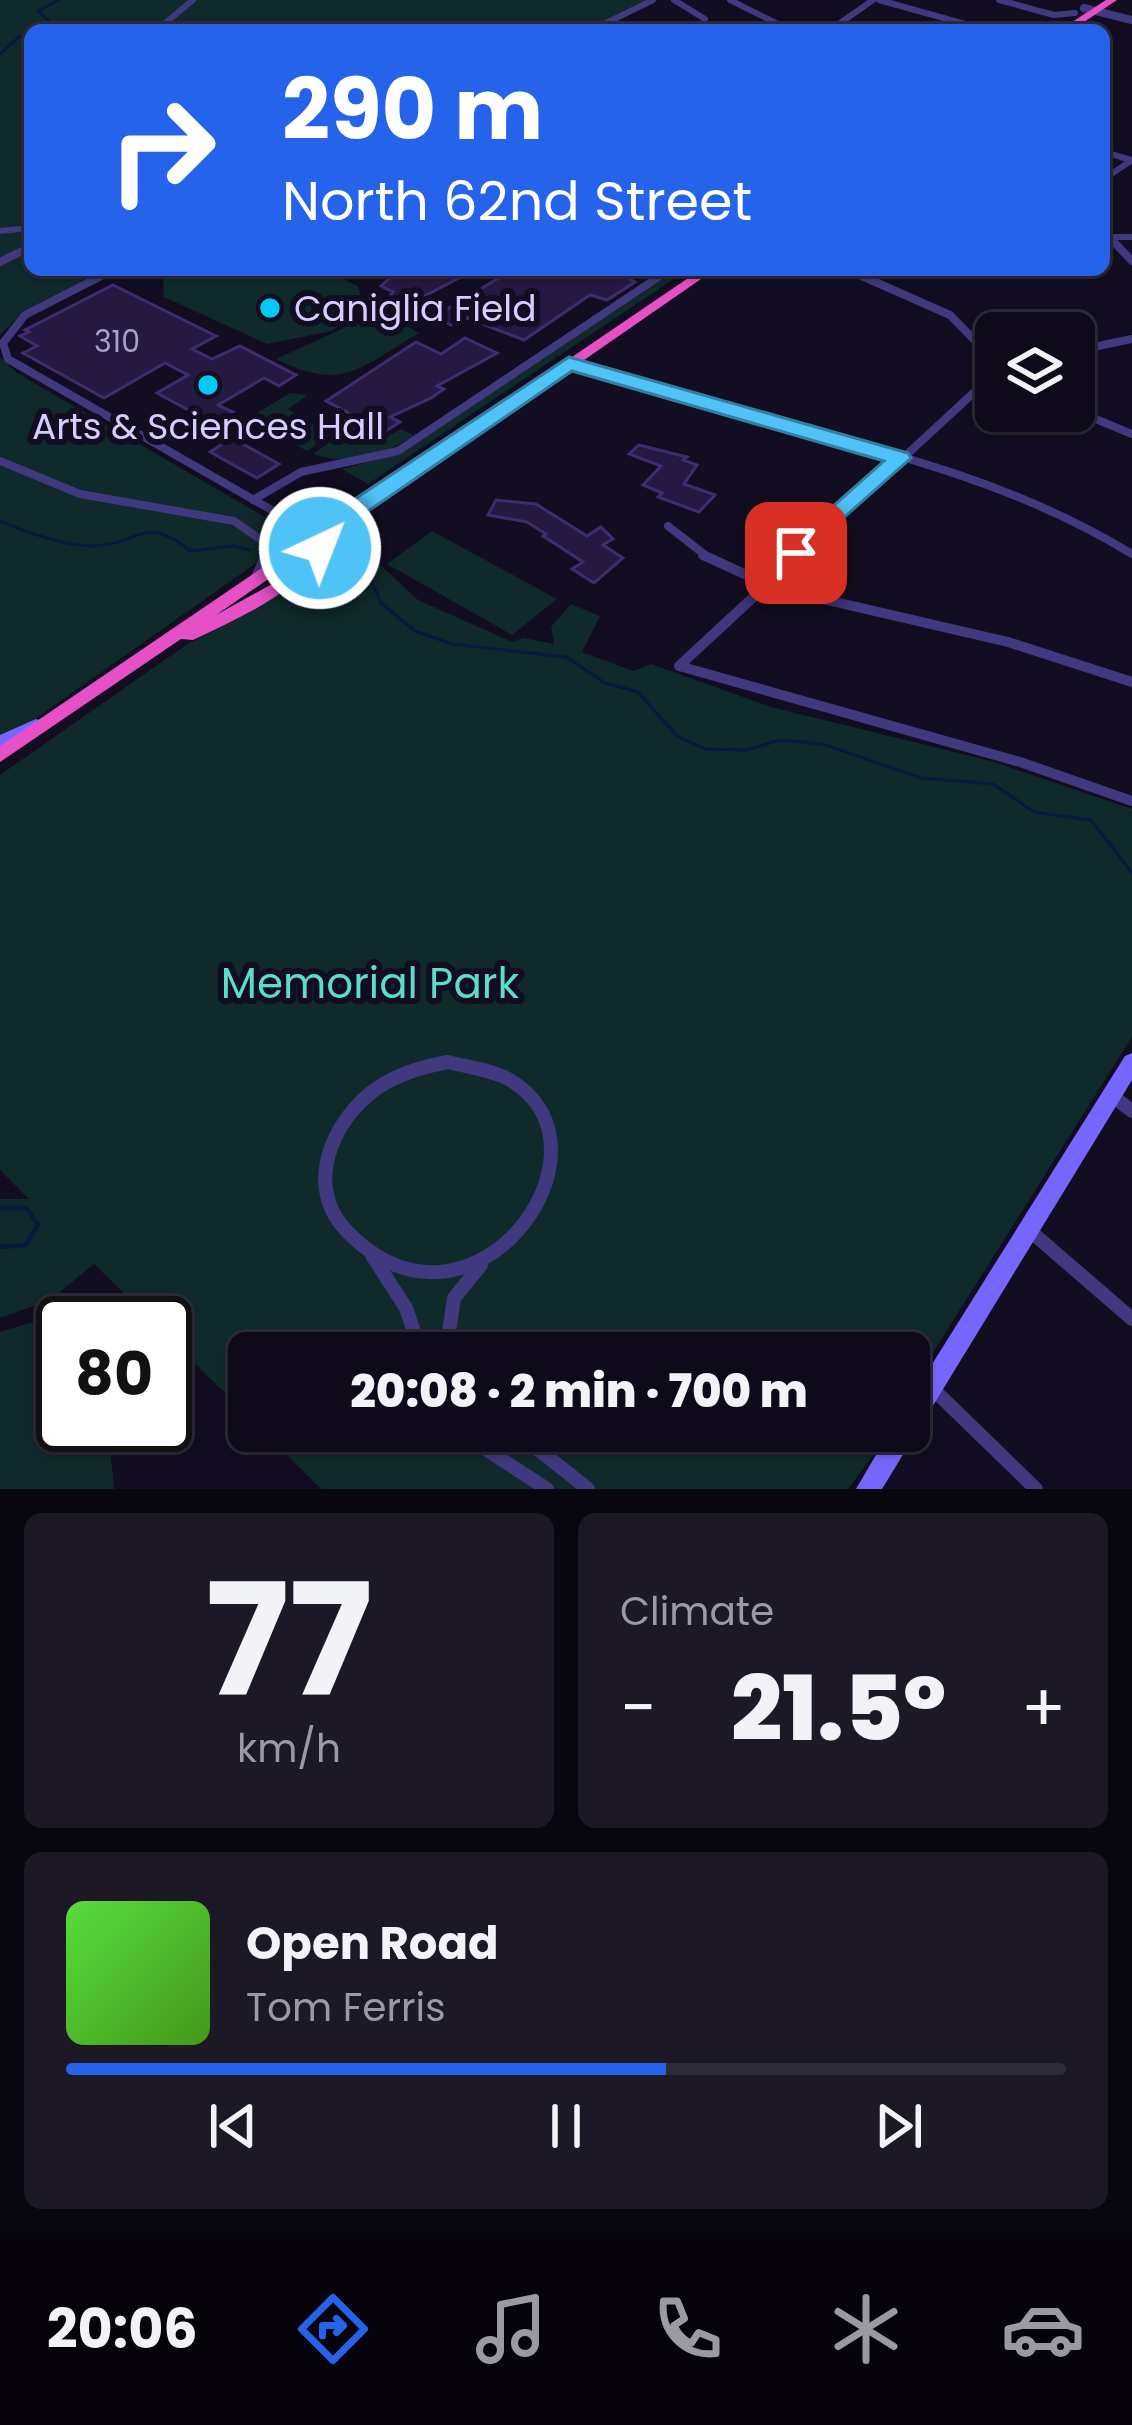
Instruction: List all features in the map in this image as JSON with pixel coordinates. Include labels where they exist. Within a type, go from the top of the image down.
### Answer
[{"type":"highway","points":[[1059,24],[1112,0]]},
{"type":"highway","points":[[1059,24],[1087,8]]},
{"type":"highway","points":[[0,755],[698,276]]},
{"type":"highway","points":[[139,658],[240,609],[282,581],[317,553],[317,536]]},
{"type":"main road","points":[[0,742],[58,714]]},
{"type":"main road","points":[[931,1387],[1132,1062]]},
{"type":"main road","points":[[868,1489],[891,1452]]},
{"type":"street","points":[[164,24],[193,0]]},
{"type":"street","points":[[605,24],[652,0]]},
{"type":"street","points":[[674,0],[705,19]]},
{"type":"street","points":[[730,0],[776,24]]},
{"type":"street","points":[[843,24],[876,0],[965,24]]},
{"type":"street","points":[[999,0],[1055,24]]},
{"type":"street","points":[[1087,8],[1132,20]]},
{"type":"street","points":[[1110,239],[1132,261]]},
{"type":"street","points":[[101,276],[17,322],[3,344],[8,359],[317,536]]},
{"type":"street","points":[[253,500],[301,472],[367,462],[398,451],[660,276]]},
{"type":"street","points":[[862,276],[940,309],[975,342]]},
{"type":"street","points":[[1095,347],[1132,339]]},
{"type":"street","points":[[569,363],[1034,497],[1081,520],[1132,554]]},
{"type":"street","points":[[975,391],[679,666],[785,702],[1007,757],[1132,801]]},
{"type":"street","points":[[1095,419],[1132,434]]},
{"type":"street","points":[[0,461],[76,493],[194,512],[244,526],[270,546],[266,564],[256,577]]},
{"type":"street","points":[[668,526],[691,547],[763,583],[1024,646],[1132,682]]},
{"type":"street","points":[[446,1332],[454,1298],[488,1259],[518,1238],[541,1208],[552,1174],[550,1139],[532,1102],[514,1084],[484,1069],[448,1062],[405,1070],[381,1081],[353,1104],[334,1134],[327,1168],[331,1203],[348,1234],[392,1265],[433,1272],[488,1259]]},
{"type":"street","points":[[1111,1095],[1132,1112]]},
{"type":"street","points":[[1028,1229],[1132,1318]]},
{"type":"street","points":[[371,1254],[406,1307],[414,1332]]},
{"type":"street","points":[[931,1387],[1036,1489]]},
{"type":"street","points":[[490,1452],[547,1489]]},
{"type":"street","points":[[542,1452],[588,1489]]},
{"type":"green space","points":[[0,0],[647,0],[601,24],[24,24],[24,276],[93,276],[24,311],[0,335]]},
{"type":"green space","points":[[336,276],[358,286],[363,304],[332,331],[267,344],[164,297],[163,279]]},
{"type":"green space","points":[[667,276],[678,276],[559,356],[553,354],[557,357],[368,484],[342,469],[401,453]]},
{"type":"green space","points":[[368,304],[419,333],[365,366],[335,375],[299,369],[276,359],[346,327]]},
{"type":"green space","points":[[0,357],[17,373],[296,535],[28,724],[0,738]]},
{"type":"green space","points":[[290,393],[308,395],[288,409],[330,435],[307,451],[247,419]]},
{"type":"green space","points":[[401,429],[413,435],[420,431],[395,446],[369,456],[341,459],[313,454],[347,430],[376,443]]},
{"type":"green space","points":[[432,531],[557,599],[512,635],[387,564]]},
{"type":"green space","name":"Memorial Park","points":[[371,556],[418,600],[512,642],[524,638],[554,644],[551,627],[571,604],[600,616],[582,652],[633,671],[651,664],[771,707],[991,761],[1132,809],[1132,1037],[930,1357],[930,1332],[228,1332],[228,1396],[192,1361],[192,1296],[127,1296],[94,1264],[55,1296],[36,1296],[36,1305],[0,1318],[0,1199],[29,1199],[0,1170],[0,775],[186,645],[253,610],[318,565],[338,573]]},
{"type":"green space","points":[[36,1321],[36,1452],[111,1452],[114,1489],[0,1489],[0,1332]]},
{"type":"green space","points":[[284,1452],[875,1452],[848,1489],[321,1489]]},
{"type":"building","points":[[502,276],[624,276],[635,282],[607,300],[590,295],[524,340],[464,317],[451,325],[434,317]]},
{"type":"building","points":[[391,277],[461,277],[415,301],[386,301],[393,292],[381,286]]},
{"type":"building","points":[[113,285],[216,336],[192,349],[212,359],[240,346],[296,375],[279,386],[264,378],[218,405],[233,412],[214,424],[157,393],[188,375],[165,363],[104,398],[23,353],[37,346],[20,336],[29,332],[25,330]]},
{"type":"building","points":[[465,338],[497,353],[437,386],[444,389],[431,398],[390,417],[400,422],[375,438],[356,432],[354,428],[364,421],[326,401],[416,342],[441,354]]},
{"type":"building","points":[[232,438],[279,464],[257,478],[210,452]]},
{"type":"building","points":[[639,445],[687,457],[683,460],[697,465],[684,484],[715,495],[699,512],[658,497],[662,493],[643,485],[661,466],[629,454]]},
{"type":"building","points":[[496,500],[536,504],[587,536],[601,527],[613,539],[603,545],[623,558],[594,583],[572,569],[583,562],[543,536],[546,534],[527,522],[488,515]]},
{"type":"waterway","points":[[46,24],[38,11],[59,0]]},
{"type":"waterway","points":[[0,54],[24,37]]},
{"type":"waterway","points":[[0,521],[45,538],[82,545],[109,544],[152,532],[190,551],[234,546],[250,550]]},
{"type":"waterway","points":[[366,569],[381,603],[415,631],[452,644],[566,657],[605,683],[638,692],[677,736],[705,749],[747,750],[780,740],[823,744],[921,778],[993,784],[1034,812],[1091,820],[1132,873]]},
{"type":"waterway","points":[[0,1208],[26,1208],[38,1224],[26,1245],[0,1247]]},
{"type":"place","name":"Caniglia Field","points":[[270,308]]},
{"type":"place","name":"Arts & Sciences Hall","points":[[208,385]]},
{"type":"route","points":[[320,548],[317,536],[569,363],[900,458],[796,553]]}]
